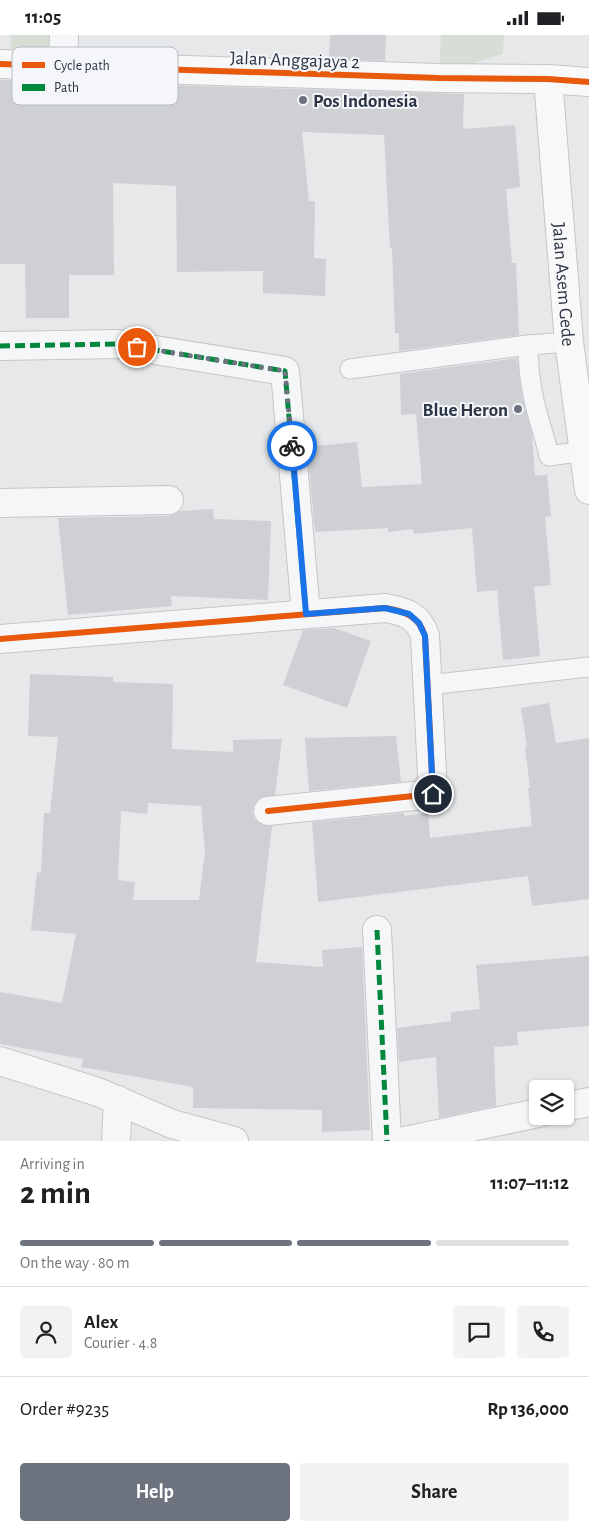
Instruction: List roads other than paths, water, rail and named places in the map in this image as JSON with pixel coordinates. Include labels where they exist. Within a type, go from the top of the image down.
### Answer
[{"type":"street","name":"Jalan Anggajaya 2","points":[[178,70],[439,78],[548,79],[589,82]]},
{"type":"street","name":"Jalan Asem Gede","points":[[548,79],[569,342],[589,489]]},
{"type":"street","points":[[0,346],[118,344],[285,371],[306,614]]},
{"type":"street","points":[[0,503],[168,500]]},
{"type":"street","points":[[0,639],[385,608],[409,614],[419,623],[425,636],[433,794],[268,811]]},
{"type":"street","points":[[377,930],[387,1141]]},
{"type":"street","points":[[0,1061],[98,1092],[172,1124],[234,1141]]},
{"type":"street","points":[[116,1141],[118,1100]]},
{"type":"street","points":[[574,1105],[589,1102]]},
{"type":"street","points":[[405,1141],[529,1115]]},
{"type":"lane","points":[[350,369],[528,345],[569,342]]},
{"type":"lane","points":[[528,345],[528,367],[534,401],[546,439],[549,456],[584,451]]},
{"type":"lane","points":[[428,685],[589,667]]},
{"type":"place","name":"Pos Indonesia","points":[[303,100]]},
{"type":"place","name":"Blue Heron","points":[[518,409]]}]
